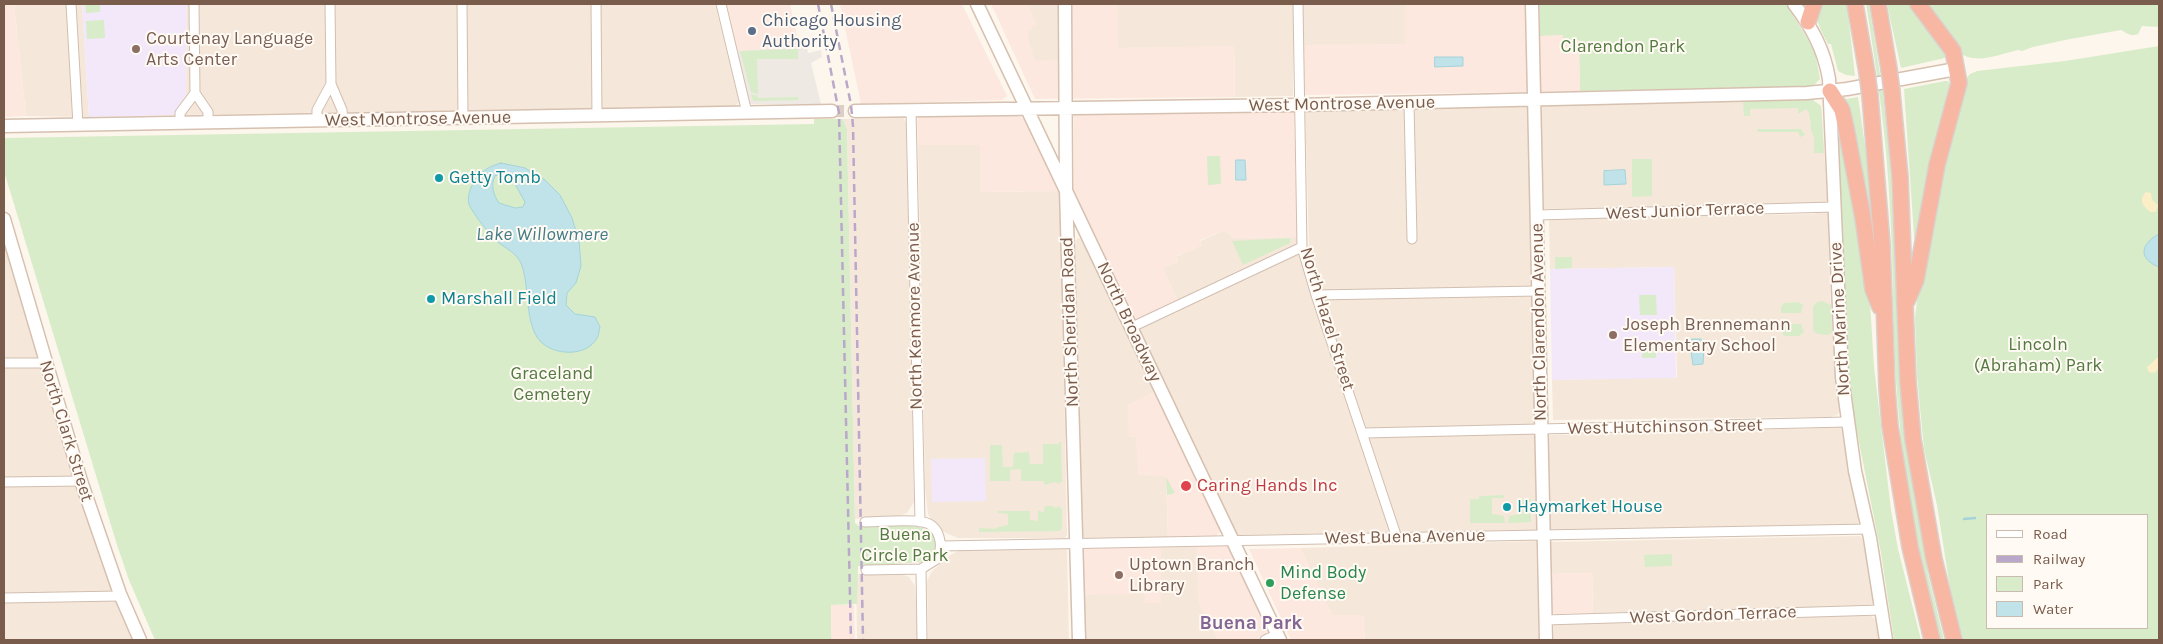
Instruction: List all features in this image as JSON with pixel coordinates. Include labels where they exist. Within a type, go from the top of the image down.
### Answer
[{"type":"highway","points":[[1808,22],[1814,4]]},
{"type":"highway","points":[[1856,4],[1870,96],[1877,169],[1887,388],[1893,446],[1910,547],[1932,640]]},
{"type":"highway","points":[[1878,4],[1892,92],[1900,177],[1908,382],[1913,439],[1934,559],[1954,640]]},
{"type":"highway","points":[[1905,306],[1916,280],[1937,165],[1959,84],[1953,51],[1918,4]]},
{"type":"highway","points":[[1830,91],[1842,110],[1863,218],[1873,289],[1884,316]]},
{"type":"main road","name":"North Broadway","points":[[977,4],[1132,327],[1231,541],[1279,637]]},
{"type":"main road","name":"North Sheridan Road","points":[[1065,4],[1066,189],[1079,640]]},
{"type":"main road","name":"North Clarendon Avenue","points":[[1532,4],[1546,640]]},
{"type":"main road","name":"North Marine Drive","points":[[1794,4],[1808,22],[1817,38],[1825,58],[1830,91],[1842,377],[1855,471],[1868,529],[1886,640]]},
{"type":"main road","name":"West Montrose Avenue","points":[[855,111],[1409,103],[1830,91],[1956,69]]},
{"type":"main road","name":"West Montrose Avenue","points":[[4,126],[832,111]]},
{"type":"main road","name":"North Clark Street","points":[[4,219],[7,244],[81,481],[120,596],[140,640]]},
{"type":"street","points":[[71,4],[78,124]]},
{"type":"street","points":[[180,123],[180,113],[194,94],[194,4]]},
{"type":"street","points":[[330,4],[331,84],[342,110],[343,120]]},
{"type":"street","points":[[462,4],[463,118]]},
{"type":"street","points":[[596,4],[597,116]]},
{"type":"street","points":[[721,4],[747,113]]},
{"type":"street","name":"North Hazel Street","points":[[1298,4],[1302,247],[1316,295],[1398,538]]},
{"type":"street","points":[[317,120],[317,110],[331,84]]},
{"type":"street","points":[[194,94],[208,112],[208,122]]},
{"type":"street","points":[[1409,103],[1412,239]]},
{"type":"street","name":"North Kenmore Avenue","points":[[911,110],[920,522]]},
{"type":"street","name":"West Junior Terrace","points":[[1537,215],[1834,207]]},
{"type":"street","points":[[1132,327],[1302,247]]},
{"type":"street","points":[[1316,295],[1538,291]]},
{"type":"street","points":[[4,363],[45,363]]},
{"type":"street","name":"West Hutchinson Street","points":[[1364,433],[1847,422]]},
{"type":"street","points":[[4,482],[81,481]]},
{"type":"street","points":[[864,522],[920,522],[929,524],[940,538],[941,546],[937,559],[921,569],[866,570]]},
{"type":"street","name":"West Buena Avenue","points":[[941,546],[1868,529]]},
{"type":"street","points":[[921,569],[922,640]]},
{"type":"street","points":[[4,598],[120,596]]},
{"type":"street","name":"West Gordon Terrace","points":[[1545,620],[1881,610]]},
{"type":"street","points":[[1265,640],[1279,637]]},
{"type":"shaded area","points":[[4,4],[14,4],[26,116],[4,117]]},
{"type":"shaded area","points":[[14,4],[82,4],[89,117],[26,116]]},
{"type":"shaded area","name":"Courtenay Language Arts Center","points":[[82,4],[187,4],[186,95],[173,115],[89,117]]},
{"type":"shaded area","points":[[187,4],[715,4],[739,102],[735,106],[173,115],[186,95]]},
{"type":"shaded area","points":[[723,4],[790,4],[800,49],[734,51]]},
{"type":"shaded area","points":[[840,4],[962,4],[1007,96],[1002,100],[861,104]]},
{"type":"shaded area","points":[[991,4],[1028,5],[1036,25],[1028,30],[1028,40],[1035,61],[1066,60],[1066,4],[1117,4],[1118,48],[1234,46],[1235,97],[1035,99]]},
{"type":"shaded area","points":[[1025,4],[1066,4],[1066,61],[1034,61],[1028,40],[1028,30],[1035,25]]},
{"type":"shaded area","points":[[1117,4],[1405,4],[1405,44],[1293,46],[1293,96],[1235,97],[1234,47],[1117,48]]},
{"type":"shaded area","points":[[1405,4],[1527,4],[1528,92],[1304,95],[1304,45],[1405,44]]},
{"type":"shaded area","points":[[1563,35],[1563,40],[1579,39],[1580,91],[1541,92],[1540,36]]},
{"type":"shaded area","points":[[807,47],[808,53],[821,50],[822,57],[811,63],[821,104],[749,104],[734,51]]},
{"type":"shaded area","points":[[1813,100],[1821,106],[1822,112],[1827,200],[1824,204],[1544,209],[1541,106]]},
{"type":"shaded area","points":[[1530,106],[1540,530],[1236,535],[1138,328],[1309,247],[1305,108]]},
{"type":"shaded area","points":[[1294,108],[1297,237],[1234,238],[1225,230],[1200,240],[1202,245],[1177,256],[1178,261],[1162,268],[1178,301],[1134,320],[1074,193],[1074,112]]},
{"type":"shaded area","points":[[1018,116],[1024,119],[1058,191],[980,192],[980,145],[918,145],[917,120],[919,117]]},
{"type":"shaded area","points":[[903,118],[906,122],[914,502],[907,513],[893,518],[855,519],[847,129],[843,119]]},
{"type":"shaded area","points":[[918,145],[980,145],[981,192],[1058,191],[1060,194],[1067,530],[1065,538],[958,538],[941,531],[933,524],[928,514],[925,488]]},
{"type":"shaded area","points":[[1818,211],[1829,213],[1831,312],[1839,412],[1837,415],[1831,417],[1553,420],[1552,380],[1677,377],[1674,267],[1550,269],[1549,219],[1814,214]]},
{"type":"shaded area","points":[[1225,230],[1234,238],[1297,237],[1297,244],[1178,301],[1162,268],[1178,261],[1176,257],[1201,245],[1200,241]]},
{"type":"shaded area","points":[[1078,238],[1081,239],[1156,391],[1129,437],[1136,437],[1166,475],[1168,537],[1082,538],[1075,241]]},
{"type":"shaded area","points":[[4,241],[76,490],[132,640],[4,640]]},
{"type":"shaded area","name":"Joseph Brennemann Elementary School","points":[[1674,267],[1676,378],[1552,380],[1550,269]]},
{"type":"shaded area","points":[[1156,391],[1220,528],[1220,532],[1216,536],[1168,537],[1166,476],[1138,475],[1136,437],[1129,437],[1128,405]]},
{"type":"shaded area","points":[[1828,426],[1841,427],[1859,520],[1857,525],[1550,530],[1548,439],[1550,435],[1824,428]]},
{"type":"shaded area","points":[[985,458],[986,501],[932,502],[931,459]]},
{"type":"shaded area","points":[[1860,536],[1863,540],[1873,600],[1872,604],[1868,606],[1593,613],[1592,573],[1551,574],[1550,542]]},
{"type":"shaded area","points":[[1536,541],[1539,640],[1365,640],[1363,615],[1332,616],[1300,548]]},
{"type":"shaded area","points":[[1225,545],[1229,548],[1267,630],[1266,635],[1255,640],[1218,640],[1199,602],[1197,546]]},
{"type":"shaded area","points":[[1161,546],[1161,603],[1145,603],[1144,594],[1082,595],[1083,548]]},
{"type":"shaded area","points":[[1197,546],[1199,602],[1218,640],[1083,640],[1083,548]]},
{"type":"shaded area","points":[[1067,548],[1069,640],[928,640],[927,581],[932,571],[952,554],[960,550]]},
{"type":"shaded area","points":[[1300,548],[1332,615],[1363,615],[1365,640],[1291,640],[1249,549]]},
{"type":"shaded area","points":[[899,573],[909,577],[915,586],[918,640],[857,640],[856,574]]},
{"type":"shaded area","points":[[1592,573],[1593,613],[1555,614],[1551,612],[1551,574]]},
{"type":"shaded area","points":[[831,605],[854,605],[855,640],[831,640]]},
{"type":"shaded area","points":[[1870,615],[1875,619],[1879,640],[1554,640],[1554,624]]},
{"type":"green space","points":[[85,4],[100,4],[100,12],[86,13]]},
{"type":"green space","name":"Clarendon Park","points":[[1539,4],[1786,4],[1815,51],[1820,79],[1813,86],[1580,91],[1579,40],[1563,40],[1563,35],[1540,36]]},
{"type":"green space","points":[[1817,4],[1847,4],[1855,76],[1846,75],[1838,71],[1831,44],[1828,44],[1819,25],[1816,15]]},
{"type":"green space","points":[[1866,4],[1869,4],[1883,93],[1890,159],[1903,428],[1928,574],[1944,640],[1940,639],[1926,581],[1904,465],[1896,381],[1887,158]]},
{"type":"green space","points":[[1887,4],[1913,4],[1945,52],[1945,58],[1901,68]]},
{"type":"green space","points":[[1923,4],[2159,4],[2159,27],[2142,26],[2138,34],[2135,35],[2121,30],[2065,40],[1988,58],[1973,58],[1960,53]]},
{"type":"green space","points":[[104,20],[105,38],[87,39],[86,21]]},
{"type":"green space","name":"Lincoln (Abraham) Park","points":[[2159,46],[2159,640],[1963,640],[1950,588],[1937,505],[1924,449],[1917,376],[1915,318],[1936,186],[1965,80],[1970,74],[1977,71],[2065,61]]},
{"type":"green space","points":[[798,49],[798,59],[757,59],[758,94],[751,92],[740,51]]},
{"type":"green space","points":[[1948,81],[1951,85],[1915,250],[1904,89]]},
{"type":"green space","points":[[751,94],[758,96],[758,98],[798,97],[799,100],[753,101]]},
{"type":"green space","points":[[1858,97],[1870,180],[1873,254],[1846,106],[1846,99]]},
{"type":"green space","points":[[1813,100],[1821,106],[1824,153],[1814,153],[1814,138],[1810,127],[1809,113],[1806,109],[1798,114],[1798,108],[1750,109],[1750,116],[1744,116],[1743,101]]},
{"type":"green space","name":"Graceland Cemetery","points":[[814,119],[843,119],[847,129],[855,523],[860,527],[913,526],[927,530],[934,537],[935,542],[932,555],[924,562],[858,566],[857,604],[831,605],[831,640],[155,640],[129,580],[117,545],[4,171],[4,138],[814,124]]},
{"type":"green space","points":[[1840,128],[1870,302],[1874,367],[1891,510],[1898,549],[1921,640],[1894,640],[1881,553],[1854,417],[1849,376],[1838,130]]},
{"type":"green space","points":[[1757,129],[1801,129],[1805,135],[1800,137],[1798,132],[1758,132]]},
{"type":"green space","points":[[1207,156],[1220,156],[1221,184],[1208,185]]},
{"type":"green space","points":[[1632,159],[1652,159],[1652,196],[1632,197]]},
{"type":"green space","points":[[1290,238],[1290,243],[1243,265],[1232,241]]},
{"type":"green space","points":[[1555,257],[1572,257],[1572,268],[1555,269]]},
{"type":"green space","points":[[1639,295],[1656,295],[1657,315],[1640,315]]},
{"type":"green space","points":[[1822,301],[1831,305],[1832,332],[1828,335],[1817,334],[1813,330],[1813,306],[1817,302]]},
{"type":"green space","points":[[1798,302],[1803,305],[1801,313],[1781,313],[1781,307],[1784,303]]},
{"type":"green space","points":[[1781,324],[1801,324],[1804,332],[1799,336],[1784,336]]},
{"type":"green space","points":[[1642,347],[1656,347],[1656,358],[1642,358]]},
{"type":"green space","points":[[1061,442],[1062,481],[1059,484],[1055,482],[1044,485],[1044,481],[1021,481],[1021,469],[1010,470],[1010,481],[990,481],[990,445],[1002,445],[1003,467],[1013,467],[1014,453],[1029,452],[1030,464],[1043,464],[1043,444],[1059,444]]},
{"type":"green space","points":[[1166,477],[1175,493],[1167,495]]},
{"type":"green space","points":[[1504,495],[1504,498],[1492,498],[1492,514],[1504,516],[1505,523],[1470,523],[1470,499],[1479,499],[1479,496]]},
{"type":"green space","points":[[1521,499],[1531,499],[1531,522],[1508,523],[1509,516],[1521,514]]},
{"type":"green space","points":[[1045,506],[1056,508],[1059,506],[1062,509],[1062,528],[1060,531],[979,532],[979,528],[995,529],[1008,525],[1008,514],[998,513],[998,511],[1030,511],[1030,520],[1038,521],[1038,510],[1043,513]]},
{"type":"green space","points":[[1672,554],[1672,566],[1645,567],[1644,555]]},
{"type":"sand","points":[[2146,192],[2151,193],[2152,200],[2158,205],[2156,212],[2150,212],[2144,205],[2142,198]]},
{"type":"sand","points":[[2159,356],[2159,367],[2156,372],[2151,373],[2147,367]]},
{"type":"water","points":[[1435,57],[1463,57],[1463,66],[1435,67]]},
{"type":"water","points":[[1236,160],[1245,160],[1246,180],[1236,180]]},
{"type":"water","name":"Lake Willowmere","points":[[501,163],[525,168],[545,180],[560,195],[572,218],[579,241],[581,266],[576,283],[567,293],[566,305],[575,314],[595,317],[600,327],[597,338],[586,349],[562,352],[553,350],[540,341],[535,333],[529,314],[526,282],[521,263],[514,254],[492,236],[469,204],[469,193],[476,178],[482,172]],"holes":[[[510,175],[525,202],[523,207],[515,208],[499,203],[493,190],[495,176]]]},
{"type":"water","points":[[1625,170],[1626,184],[1604,185],[1604,171]]},
{"type":"water","points":[[2159,234],[2159,267],[2147,260],[2144,251],[2148,242]]},
{"type":"water","points":[[1692,339],[1701,339],[1704,346],[1703,364],[1693,365]]},
{"type":"waterway","points":[[1964,519],[1975,518]]},
{"type":"tunnel","points":[[832,111],[855,111]]},
{"type":"railway","points":[[818,4],[839,113],[851,640]]},
{"type":"railway","points":[[831,4],[851,105],[853,126],[863,640]]},
{"type":"place","name":"Chicago Housing Authority","points":[[752,31]]},
{"type":"place","name":"Courtenay Language Arts Center","points":[[136,49]]},
{"type":"place","name":"Getty Tomb","points":[[439,178]]},
{"type":"place","name":"Marshall Field","points":[[431,299]]},
{"type":"place","name":"Joseph Brennemann Elementary School","points":[[1613,335]]},
{"type":"place","name":"Caring Hands Inc","points":[[1186,486]]},
{"type":"place","name":"Haymarket House","points":[[1507,507]]},
{"type":"place","name":"Uptown Branch Library","points":[[1119,575]]},
{"type":"place","name":"Mind Body Defense","points":[[1270,583]]},
{"type":"district","name":"Buena Park","points":[[1251,624]]},
{"type":"park label","name":"Buena Circle Park","points":[[905,545]]}]
